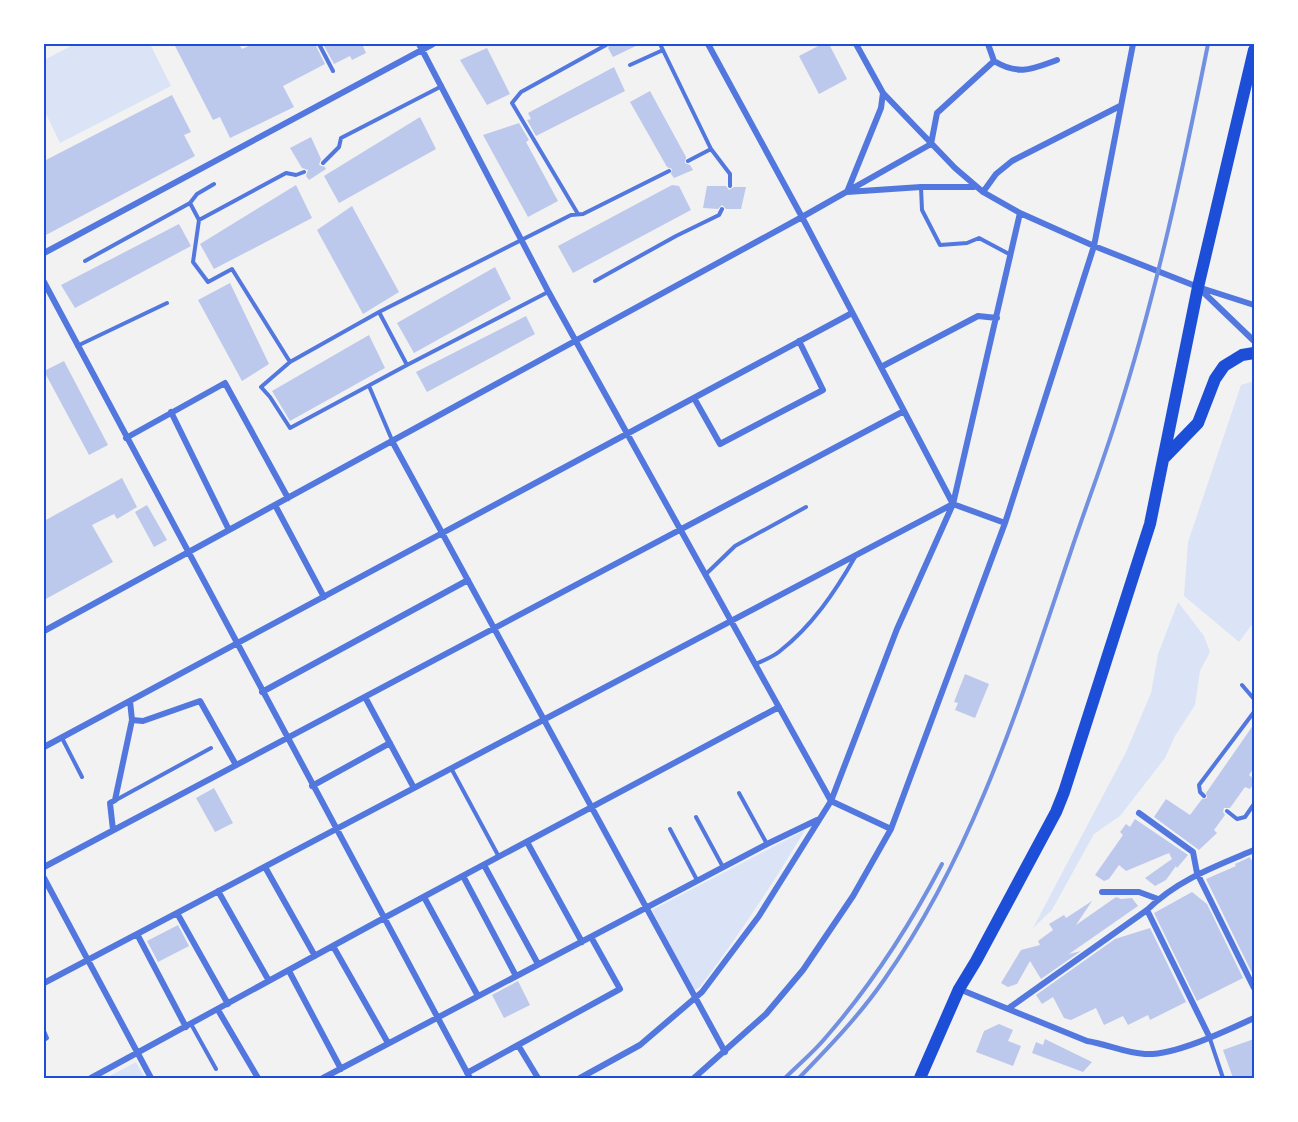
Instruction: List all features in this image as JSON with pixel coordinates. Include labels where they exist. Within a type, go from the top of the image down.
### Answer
[{"type":"main road","points":[[920,1078],[959,989],[982,951],[1056,812],[1064,792],[1150,524],[1198,287],[1254,50]]},
{"type":"main road","points":[[1164,458],[1198,423],[1211,389],[1224,366],[1242,354],[1254,353]]},
{"type":"street","points":[[44,253],[420,46],[433,44]]},
{"type":"street","points":[[708,44],[954,504],[1005,523]]},
{"type":"street","points":[[856,44],[883,93],[975,187],[1020,213],[1094,246],[1198,287],[1254,305]]},
{"type":"street","points":[[988,44],[993,61],[1004,67],[1030,70],[1058,60]]},
{"type":"street","points":[[694,1078],[726,1052],[766,1014],[803,970],[853,896],[891,829],[1005,523],[1094,246],[1133,44]]},
{"type":"street","points":[[420,46],[548,291],[831,801],[891,829]]},
{"type":"street","points":[[932,144],[937,113],[993,61]]},
{"type":"street","points":[[847,192],[877,119],[883,93]]},
{"type":"street","points":[[983,192],[996,174],[1012,161],[1120,106]]},
{"type":"street","points":[[44,631],[932,144]]},
{"type":"street","points":[[847,192],[921,187],[975,187]]},
{"type":"street","points":[[580,1078],[640,1044],[696,997],[759,916],[831,801],[897,628],[954,504],[1020,213]]},
{"type":"street","points":[[44,282],[187,553],[469,1076],[518,1045],[620,990],[591,936]]},
{"type":"street","points":[[1198,287],[1254,341]]},
{"type":"street","points":[[44,747],[852,313]]},
{"type":"street","points":[[881,367],[978,316],[997,318]]},
{"type":"street","points":[[694,398],[720,444],[823,390],[799,341]]},
{"type":"street","points":[[126,438],[225,383],[288,498]]},
{"type":"street","points":[[44,867],[904,411]]},
{"type":"street","points":[[171,412],[229,530]]},
{"type":"street","points":[[392,441],[726,1052]]},
{"type":"street","points":[[44,983],[954,504]]},
{"type":"street","points":[[275,505],[324,597]]},
{"type":"street","points":[[262,693],[468,580]]},
{"type":"street","points":[[365,697],[414,788]]},
{"type":"street","points":[[113,830],[110,803],[115,800],[132,720],[130,701]]},
{"type":"street","points":[[132,720],[143,721],[200,701],[236,765]]},
{"type":"street","points":[[91,1078],[779,707]]},
{"type":"street","points":[[312,786],[390,743]]},
{"type":"street","points":[[1139,813],[1193,852],[1197,873],[1254,988]]},
{"type":"street","points":[[323,1078],[767,844],[819,820]]},
{"type":"street","points":[[527,842],[582,942]]},
{"type":"street","points":[[1009,1008],[1197,873],[1254,850]]},
{"type":"street","points":[[484,865],[538,964]]},
{"type":"street","points":[[265,867],[315,956]]},
{"type":"street","points":[[463,876],[516,976]]},
{"type":"street","points":[[44,878],[151,1078]]},
{"type":"street","points":[[218,891],[269,981]]},
{"type":"street","points":[[1102,892],[1139,892],[1158,899]]},
{"type":"street","points":[[424,897],[478,996]]},
{"type":"street","points":[[1147,910],[1210,1038]]},
{"type":"street","points":[[177,912],[228,1004]]},
{"type":"street","points":[[136,934],[189,1025]]},
{"type":"street","points":[[333,946],[388,1043]]},
{"type":"street","points":[[289,971],[341,1069]]},
{"type":"street","points":[[959,989],[1087,1041],[1148,1055],[1210,1038],[1254,1018]]},
{"type":"street","points":[[218,1010],[258,1078]]},
{"type":"street","points":[[518,1045],[538,1078]]},
{"type":"lane","points":[[319,44],[333,71]]},
{"type":"lane","points":[[660,44],[711,149],[730,174],[730,186]]},
{"type":"lane","points":[[578,214],[512,103],[521,92],[606,45]]},
{"type":"lane","points":[[630,65],[663,50]]},
{"type":"lane","points":[[323,163],[333,156],[339,147],[341,138],[442,86]]},
{"type":"lane","points":[[688,161],[711,149]]},
{"type":"lane","points":[[548,291],[290,428],[261,387],[290,362],[379,312],[571,215],[583,214],[669,171]]},
{"type":"lane","points":[[199,220],[286,173],[296,175],[304,172]]},
{"type":"lane","points":[[85,261],[190,203],[197,194],[214,184]]},
{"type":"lane","points":[[921,187],[922,210],[940,245],[967,243],[979,238],[1010,254]]},
{"type":"lane","points":[[190,203],[199,220],[193,262],[208,282],[232,269],[290,362]]},
{"type":"lane","points":[[595,281],[675,236],[719,215],[722,209]]},
{"type":"lane","points":[[77,346],[167,303]]},
{"type":"lane","points":[[379,312],[407,365]]},
{"type":"lane","points":[[369,386],[392,441]]},
{"type":"lane","points":[[706,574],[735,546],[806,507]]},
{"type":"lane","points":[[756,664],[779,653],[810,622],[837,589],[856,555]]},
{"type":"lane","points":[[1242,685],[1254,699]]},
{"type":"lane","points":[[1204,796],[1200,792],[1199,785],[1254,712]]},
{"type":"lane","points":[[61,738],[82,777]]},
{"type":"lane","points":[[115,800],[211,748]]},
{"type":"lane","points":[[452,768],[499,857]]},
{"type":"lane","points":[[739,793],[767,844]]},
{"type":"lane","points":[[1227,811],[1238,819],[1245,817],[1254,804]]},
{"type":"lane","points":[[696,817],[723,867]]},
{"type":"lane","points":[[670,829],[698,881]]},
{"type":"lane","points":[[189,1025],[216,1070]]},
{"type":"lane","points":[[44,1031],[47,1038],[44,1040]]},
{"type":"lane","points":[[1210,1038],[1223,1078]]},
{"type":"shaded area","points":[[75,44],[150,44],[171,86],[60,143],[44,110],[44,60]]},
{"type":"shaded area","points":[[1254,381],[1254,622],[1239,642],[1184,596],[1188,542],[1241,385]]},
{"type":"shaded area","points":[[1178,602],[1204,636],[1210,652],[1200,671],[1195,705],[1175,736],[1165,758],[1120,816],[1094,834],[1052,910],[1033,928],[1126,752],[1151,693],[1158,654]]},
{"type":"shaded area","points":[[805,830],[741,929],[700,987],[693,991],[652,910]]},
{"type":"shaded area","points":[[136,1062],[145,1078],[106,1078]]},
{"type":"building","points":[[174,44],[239,44],[242,49],[253,44],[315,44],[325,64],[283,86],[294,107],[230,138],[220,117],[213,120]]},
{"type":"building","points":[[323,44],[362,44],[366,53],[352,60],[350,56],[334,64]]},
{"type":"building","points":[[610,44],[640,44],[613,57],[608,48]]},
{"type":"building","points":[[822,44],[829,44],[847,79],[819,94],[799,56]]},
{"type":"building","points":[[487,48],[510,94],[487,105],[460,60]]},
{"type":"building","points":[[614,67],[625,91],[536,136],[527,120],[531,119],[528,113]]},
{"type":"building","points":[[650,91],[686,157],[685,163],[693,170],[674,178],[671,174],[672,169],[667,167],[630,102]]},
{"type":"building","points":[[172,95],[191,132],[184,135],[195,156],[44,236],[44,161]]},
{"type":"building","points":[[420,117],[436,149],[339,203],[324,176]]},
{"type":"building","points":[[519,123],[529,140],[526,142],[558,201],[528,217],[483,135]]},
{"type":"building","points":[[311,137],[321,159],[319,165],[326,169],[309,180],[306,176],[308,170],[302,168],[290,148]]},
{"type":"building","points":[[296,185],[312,218],[214,269],[200,244]]},
{"type":"building","points":[[672,185],[679,186],[691,210],[573,273],[558,246]]},
{"type":"building","points":[[707,186],[726,186],[729,190],[734,187],[746,187],[741,209],[726,209],[722,205],[718,209],[703,208]]},
{"type":"building","points":[[352,206],[399,292],[363,314],[317,230]]},
{"type":"building","points":[[179,224],[191,246],[75,308],[61,285]]},
{"type":"building","points":[[495,267],[511,299],[414,353],[397,323]]},
{"type":"building","points":[[230,283],[269,364],[242,381],[198,300]]},
{"type":"building","points":[[526,316],[535,334],[427,392],[416,372]]},
{"type":"building","points":[[369,335],[385,368],[290,421],[272,391]]},
{"type":"building","points":[[64,361],[108,445],[89,455],[44,371]]},
{"type":"building","points":[[122,478],[137,507],[117,519],[114,514],[92,525],[113,562],[44,600],[44,521]]},
{"type":"building","points":[[147,505],[167,540],[154,547],[135,512]]},
{"type":"building","points":[[965,674],[989,684],[975,718],[955,710],[958,703],[954,702]]},
{"type":"building","points":[[1254,724],[1254,768],[1249,775],[1254,779],[1254,783],[1250,789],[1245,787],[1230,808],[1224,808],[1225,815],[1214,830],[1217,833],[1199,850],[1154,817],[1166,799],[1190,815],[1202,799],[1207,798],[1206,793]]},
{"type":"building","points":[[214,788],[233,823],[215,832],[196,798]]},
{"type":"building","points":[[1135,819],[1188,855],[1166,880],[1155,886],[1145,878],[1172,859],[1169,853],[1126,871],[1119,865],[1109,879],[1104,881],[1095,875],[1123,835],[1120,832],[1126,824],[1130,827]]},
{"type":"building","points":[[1250,857],[1251,860],[1254,858],[1254,972],[1252,973],[1206,879]]},
{"type":"building","points":[[1192,892],[1207,904],[1243,978],[1197,1001],[1154,913]]},
{"type":"building","points":[[1116,897],[1132,898],[1138,906],[1069,954],[1081,951],[1041,979],[1030,961],[1017,984],[1008,987],[1001,983],[1021,950],[1040,945],[1038,941],[1053,930],[1049,924],[1064,915],[1066,918],[1092,901],[1076,925]]},
{"type":"building","points":[[178,925],[189,946],[158,962],[147,941]]},
{"type":"building","points":[[1150,928],[1186,1002],[1150,1020],[1148,1015],[1128,1025],[1123,1016],[1104,1025],[1096,1008],[1071,1020],[1064,1018],[1053,997],[1042,1004],[1036,995],[1115,939]]},
{"type":"building","points":[[518,981],[530,1005],[504,1018],[492,995]]},
{"type":"building","points":[[999,1024],[1013,1030],[1008,1041],[1021,1046],[1013,1066],[976,1052],[984,1031]]},
{"type":"building","points":[[1045,1039],[1092,1062],[1083,1072],[1032,1053],[1036,1042],[1043,1045]]},
{"type":"building","points":[[1254,1039],[1254,1078],[1233,1078],[1223,1050]]},
{"type":"railway","points":[[799,1078],[864,1006],[916,931],[945,879],[993,773],[1106,451],[1131,371],[1168,232],[1208,44]]},
{"type":"railway","points":[[785,1078],[822,1042],[860,995],[904,931],[942,864]]}]
